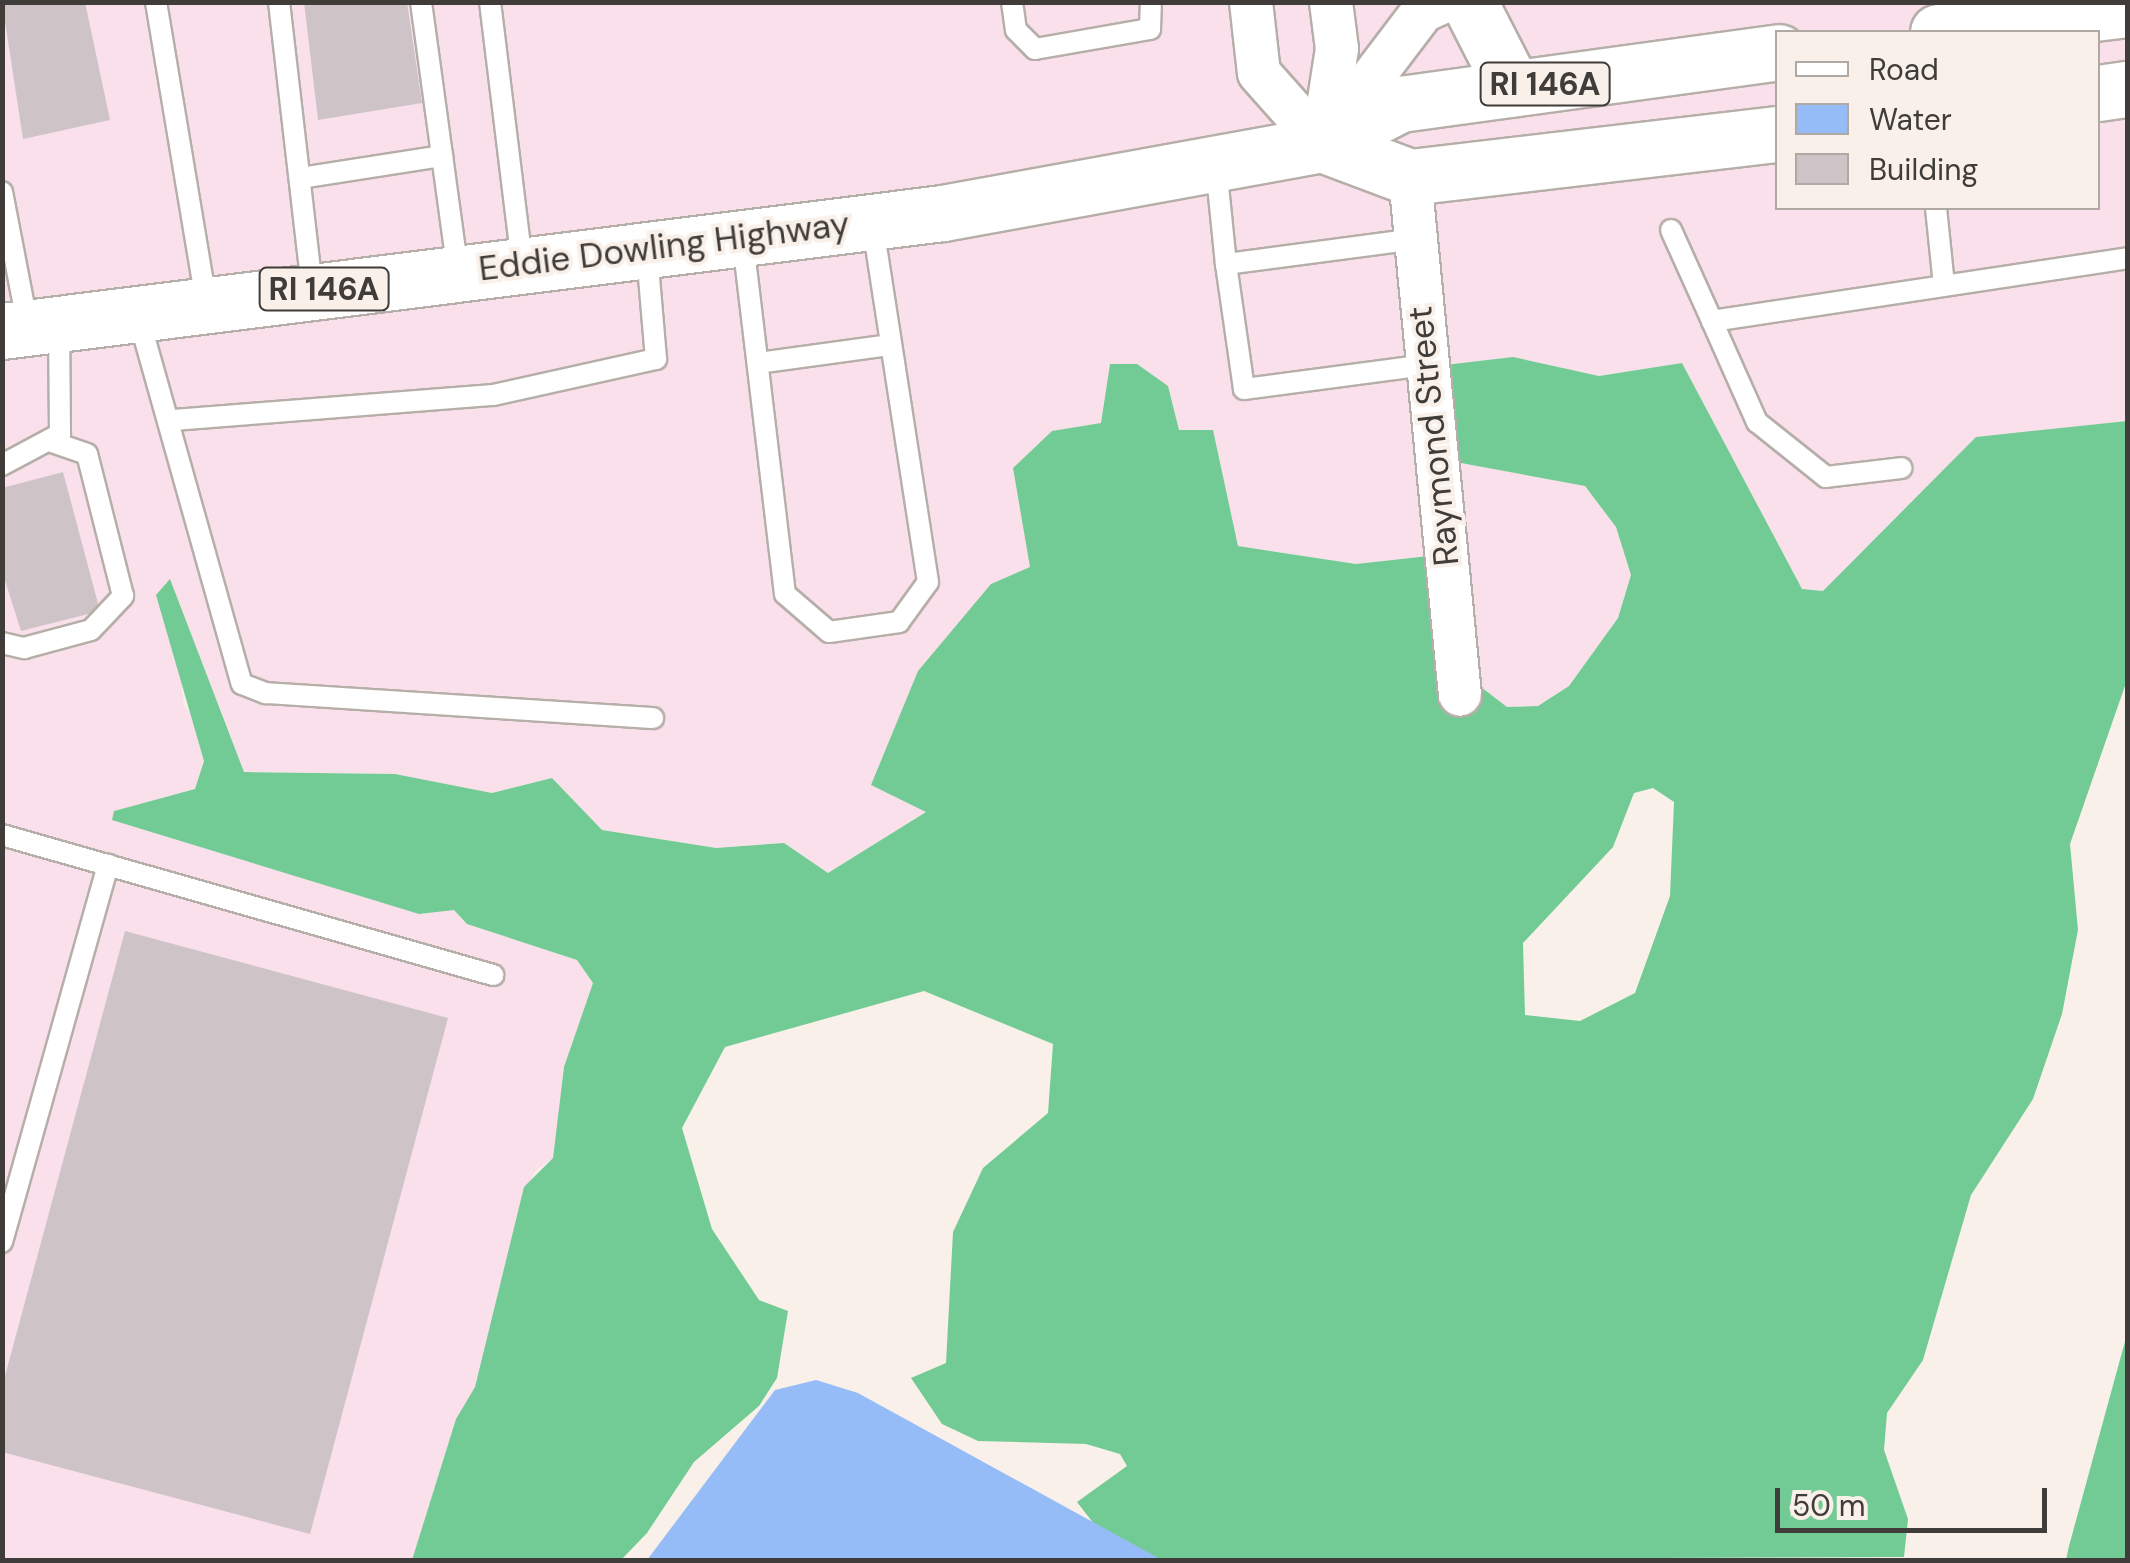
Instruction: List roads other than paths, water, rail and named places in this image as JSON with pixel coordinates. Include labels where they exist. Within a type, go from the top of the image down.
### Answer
[{"type":"main road","points":[[1469,2],[1513,88]]},
{"type":"main road","points":[[1955,30],[2128,9]]},
{"type":"main road","name":"Eddie Dowling Highway","points":[[30,327],[646,246],[872,221],[1322,144],[1400,104],[1775,52]]},
{"type":"main road","points":[[2100,93],[2128,89]]},
{"type":"main road","name":"RI 146A","points":[[1322,144],[1410,177],[1775,134]]},
{"type":"street","points":[[1251,2],[1259,72],[1322,144]]},
{"type":"street","points":[[1322,144],[1337,49],[1332,2]]},
{"type":"street","points":[[1322,144],[1423,11],[1443,2]]},
{"type":"street","name":"Raymond Street","points":[[1410,177],[1460,695]]},
{"type":"lane","points":[[156,2],[206,304]]},
{"type":"lane","points":[[279,2],[312,290]]},
{"type":"lane","points":[[420,2],[458,271]]},
{"type":"lane","points":[[490,2],[522,263]]},
{"type":"lane","points":[[1012,2],[1016,30],[1035,50],[1150,29],[1151,2]]},
{"type":"lane","points":[[300,178],[442,156]]},
{"type":"lane","points":[[1216,164],[1238,378],[1256,392],[1426,365]]},
{"type":"lane","points":[[2,192],[30,327],[65,420],[53,442],[2,465]]},
{"type":"lane","points":[[1936,210],[1944,285]]},
{"type":"lane","points":[[742,235],[786,594],[829,632],[899,622],[928,582],[872,221]]},
{"type":"lane","points":[[1671,230],[1758,422],[1826,477],[1900,468]]},
{"type":"lane","points":[[1226,264],[1415,239]]},
{"type":"lane","points":[[174,420],[493,395],[656,359],[646,246]]},
{"type":"lane","points":[[1712,321],[2128,258]]},
{"type":"lane","points":[[137,313],[174,420],[242,684],[266,693],[653,718]]},
{"type":"lane","points":[[758,363],[890,344]]},
{"type":"lane","points":[[2,643],[24,648],[91,630],[123,596],[87,454],[53,442]]},
{"type":"lane","points":[[2,836],[492,975]]},
{"type":"lane","points":[[2,1242],[108,865]]},
{"type":"water","points":[[816,1380],[858,1393],[1162,1560],[647,1560],[775,1390]]}]
